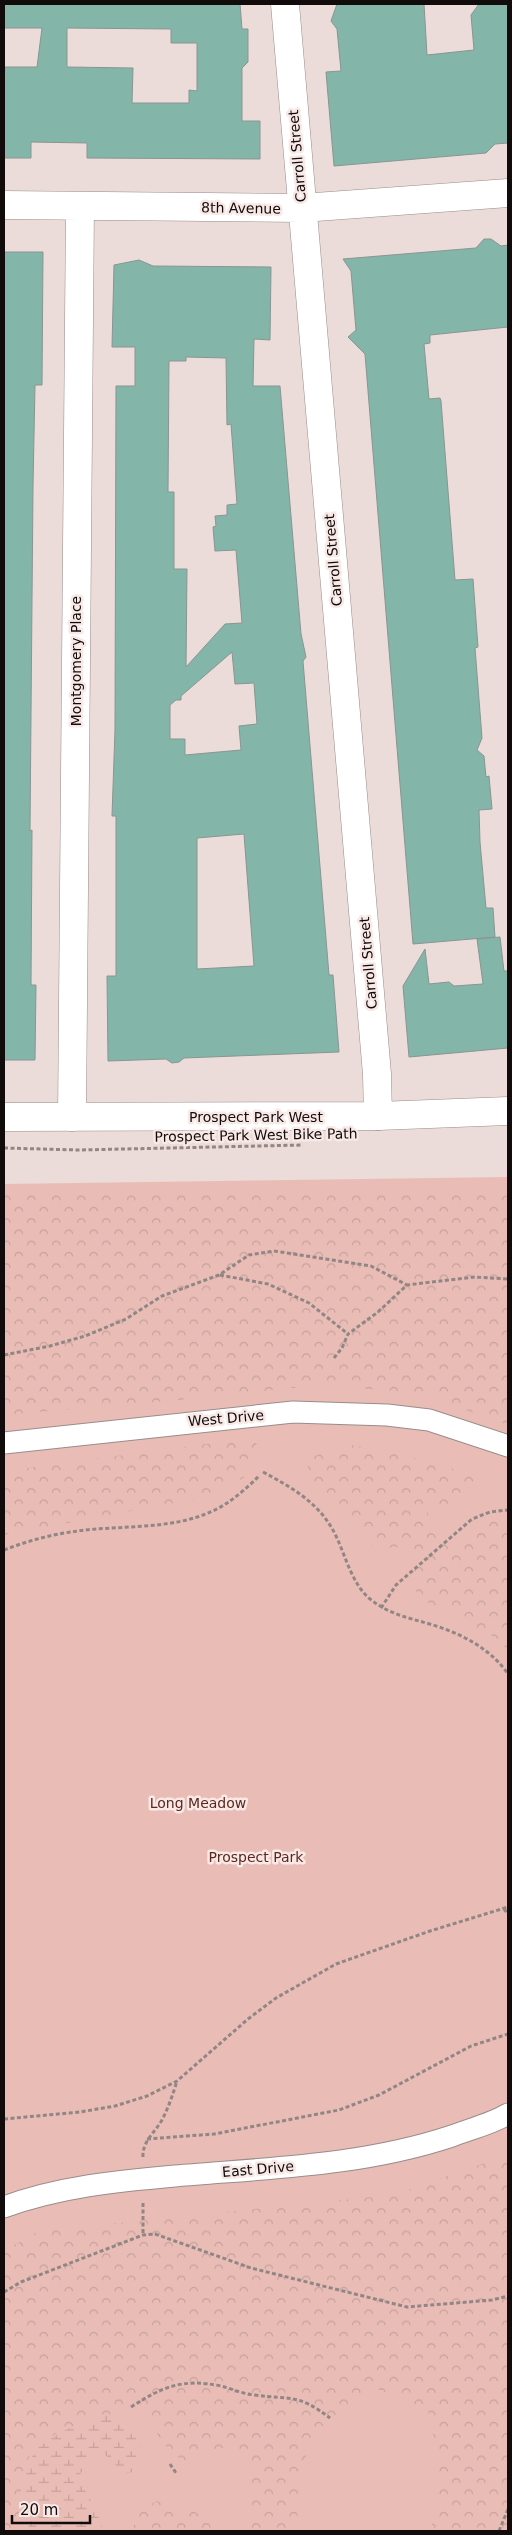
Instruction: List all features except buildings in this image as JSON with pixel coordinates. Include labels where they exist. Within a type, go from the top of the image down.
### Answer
[{"type":"street","name":"Carroll Street","points":[[284,4],[377,1074],[378,1116]]},
{"type":"street","name":"8th Avenue","points":[[4,205],[302,208],[508,193]]},
{"type":"street","name":"Montgomery Place","points":[[72,1117],[80,206]]},
{"type":"street","name":"Prospect Park West","points":[[4,1117],[378,1116],[508,1111]]},
{"type":"street","name":"West Drive","points":[[4,1443],[293,1412],[387,1415],[448,1424],[508,1446]]},
{"type":"street","name":"West Drive","points":[[448,1424],[508,1462]]},
{"type":"street","name":"East Drive","points":[[4,2207],[64,2190],[143,2179],[338,2162],[392,2152],[443,2139],[508,2114]]},
{"type":"path","name":"Prospect Park West Bike Path","points":[[4,1148],[78,1150],[313,1145]]},
{"type":"path","points":[[4,1355],[50,1346],[85,1336],[126,1318],[162,1296],[219,1275],[248,1255],[274,1251],[371,1266],[407,1285],[475,1277],[508,1279]]},
{"type":"path","points":[[219,1275],[268,1284],[309,1303],[348,1334]]},
{"type":"path","points":[[334,1358],[342,1348],[348,1334],[378,1312],[407,1285]]},
{"type":"path","points":[[263,1472],[290,1487],[315,1505],[335,1534],[357,1582],[368,1597],[381,1608],[402,1618],[452,1632],[484,1650],[508,1674]]},
{"type":"path","points":[[4,1550],[24,1542],[78,1531],[159,1525],[186,1519],[209,1512],[230,1502],[259,1476]]},
{"type":"path","points":[[381,1608],[396,1585],[472,1519],[490,1512],[508,1510]]},
{"type":"path","points":[[4,2119],[80,2112],[115,2106],[147,2096],[177,2081],[248,2019],[276,1998],[336,1964],[430,1931],[506,1908],[508,1914]]},
{"type":"path","points":[[147,2139],[214,2134],[339,2110],[380,2095],[472,2046],[508,2034]]},
{"type":"path","points":[[143,2151],[147,2139],[161,2121],[171,2102],[177,2081]]},
{"type":"path","points":[[4,2292],[21,2282],[143,2235],[155,2234],[251,2268],[407,2307],[492,2300],[508,2296]]},
{"type":"path","points":[[130,2407],[158,2389],[185,2383],[220,2386],[254,2395],[294,2397],[314,2405],[330,2418]]},
{"type":"path","points":[[170,2464],[176,2473]]},
{"type":"path","points":[[499,2531],[508,2509]]},
{"type":"green space","name":"Prospect Park","points":[[508,1177],[508,2531],[4,2531],[4,1184]]},
{"type":"green space","points":[[4,1193],[508,1193],[508,1425],[418,1393],[320,1385],[179,1400],[4,1415]]},
{"type":"green space","points":[[251,1438],[260,1448],[245,1477],[211,1496],[4,1535],[4,1471]]},
{"type":"green space","points":[[346,1444],[404,1455],[476,1475],[468,1499],[428,1511],[427,1528],[456,1554],[483,1522],[508,1520],[508,1652],[500,1640],[417,1597],[409,1547],[374,1548],[324,1496],[309,1476],[307,1459]]},
{"type":"green space","points":[[508,2155],[508,2531],[427,2531],[435,2520],[438,2455],[428,2412],[376,2388],[309,2443],[298,2492],[297,2531],[250,2531],[252,2461],[234,2446],[213,2450],[188,2464],[169,2451],[133,2399],[115,2415],[100,2415],[63,2430],[34,2450],[28,2459],[21,2482],[25,2531],[4,2531],[4,2251],[39,2231],[392,2195]]},
{"type":"green space","points":[[104,2414],[125,2421],[132,2427],[139,2442],[139,2451],[133,2472],[125,2474],[99,2449],[88,2461],[78,2478],[102,2520],[102,2531],[30,2531],[25,2514],[25,2469],[37,2448],[63,2431]]},
{"type":"green space","points":[[157,2501],[186,2508],[210,2519],[211,2531],[132,2531],[140,2509]]},
{"type":"park label","name":"Long Meadow","points":[[198,1803]]}]
